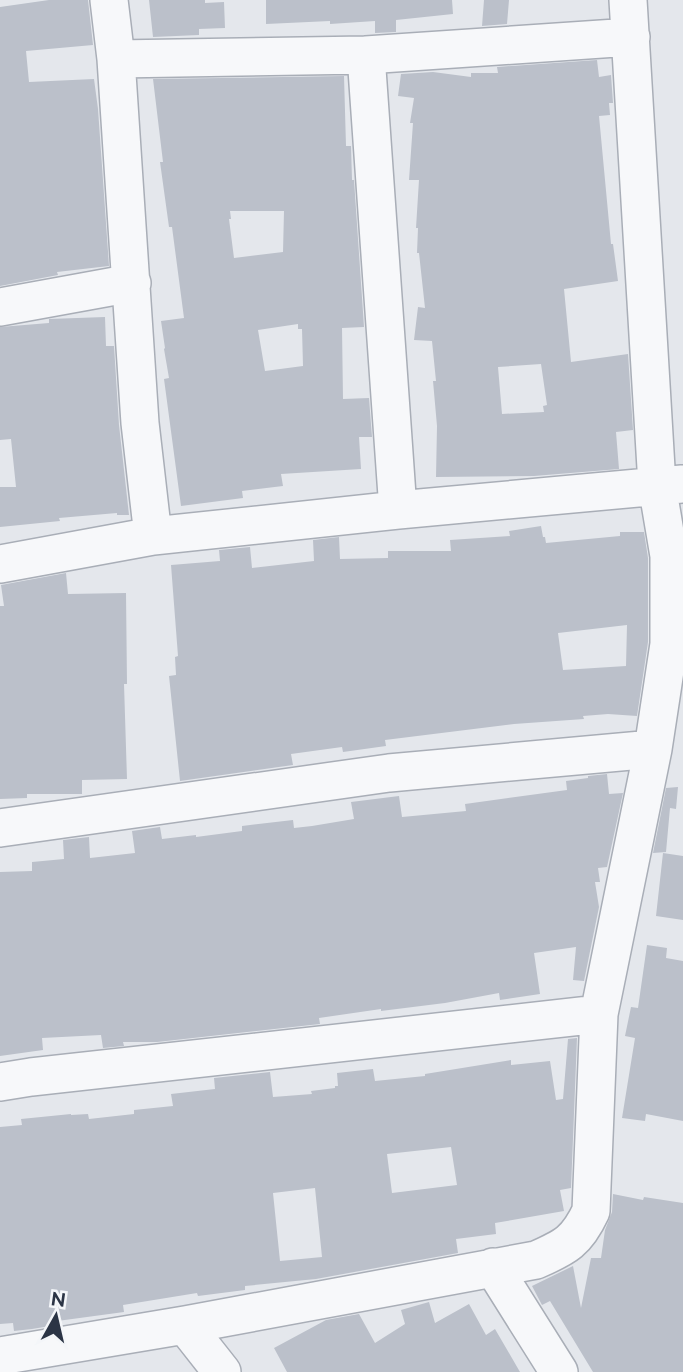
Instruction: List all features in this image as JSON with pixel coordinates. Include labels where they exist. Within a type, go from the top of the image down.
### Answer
[{"type":"street","points":[[109,0],[116,59],[140,423],[153,536]]},
{"type":"street","points":[[0,1356],[185,1325],[536,1259],[557,1251],[572,1241],[591,1211],[599,1014],[653,749],[669,644],[670,485],[628,0]]},
{"type":"street","points":[[116,59],[366,55],[631,37]]},
{"type":"street","points":[[366,55],[398,510]]},
{"type":"street","points":[[0,307],[132,283]]},
{"type":"street","points":[[0,564],[153,536],[670,485]]},
{"type":"street","points":[[0,828],[390,773],[653,749]]},
{"type":"street","points":[[0,1082],[599,1014]]},
{"type":"street","points":[[492,1267],[559,1372]]},
{"type":"street","points":[[185,1325],[222,1372]]},
{"type":"building","points":[[49,0],[88,0],[93,45],[26,51],[29,82],[94,79],[109,266],[57,272],[58,275],[0,286],[0,7]]},
{"type":"building","points":[[149,0],[224,2],[225,28],[199,29],[199,35],[153,37]]},
{"type":"building","points":[[266,0],[452,0],[453,14],[396,20],[396,32],[375,33],[375,21],[266,24]]},
{"type":"building","points":[[484,0],[509,0],[507,24],[482,26]]},
{"type":"building","points":[[597,60],[599,77],[611,75],[613,103],[609,103],[610,115],[599,116],[611,244],[618,281],[564,289],[571,362],[628,354],[633,430],[616,432],[619,469],[534,476],[436,477],[437,426],[433,381],[436,381],[432,341],[414,340],[418,307],[425,308],[417,253],[419,180],[409,180],[413,123],[410,123],[414,98],[398,96],[401,74],[433,72],[471,77],[471,73],[498,73],[497,67]],"holes":[[[541,364],[547,405],[543,406],[544,412],[502,414],[498,367]]]},
{"type":"building","points":[[344,76],[346,146],[351,146],[364,327],[342,328],[343,399],[369,398],[372,437],[359,437],[361,469],[281,474],[283,486],[242,491],[243,498],[181,506],[164,379],[169,378],[161,321],[184,318],[160,162],[163,162],[153,79]],"holes":[[[230,211],[284,211],[283,252],[234,258]],[[298,324],[298,329],[302,329],[303,366],[265,371],[258,330]]]},
{"type":"building","points":[[105,317],[106,346],[114,346],[129,515],[117,513],[59,518],[60,521],[0,527],[0,487],[16,487],[11,439],[0,440],[0,327],[49,323],[49,319]]},
{"type":"building","points":[[541,526],[546,543],[620,536],[620,532],[644,532],[648,558],[648,642],[637,716],[583,716],[584,719],[514,724],[385,740],[386,746],[343,752],[342,747],[291,754],[293,765],[180,781],[169,676],[176,675],[175,657],[178,656],[171,565],[220,561],[219,550],[250,547],[252,568],[314,561],[313,540],[339,537],[340,559],[388,558],[388,551],[451,551],[450,540],[510,536],[509,531]],"holes":[[[627,625],[626,666],[563,670],[558,633]]]},
{"type":"building","points":[[66,573],[68,594],[126,593],[127,684],[124,684],[127,779],[82,780],[82,794],[27,794],[27,798],[0,799],[0,606],[4,606],[1,585]]},
{"type":"building","points":[[607,774],[609,794],[623,793],[607,867],[598,868],[600,882],[595,882],[599,907],[584,981],[573,980],[576,947],[534,953],[540,994],[500,1000],[499,993],[445,1003],[319,1018],[320,1024],[157,1042],[123,1042],[124,1046],[103,1048],[101,1035],[42,1038],[43,1050],[0,1056],[0,872],[32,871],[32,862],[64,859],[63,840],[89,837],[90,858],[135,853],[132,831],[160,827],[162,839],[242,831],[242,826],[293,820],[294,828],[312,826],[354,819],[351,802],[399,796],[402,817],[466,811],[465,804],[567,790],[566,781]]},
{"type":"building","points":[[678,787],[676,809],[670,808],[666,852],[653,853],[666,788]]},
{"type":"building","points":[[663,853],[683,856],[683,920],[656,916]]},
{"type":"building","points":[[647,945],[667,948],[666,958],[683,961],[683,1121],[646,1114],[645,1121],[622,1118],[635,1038],[625,1036],[631,1007],[638,1008]]},
{"type":"building","points":[[577,1038],[571,1188],[560,1190],[564,1211],[495,1223],[496,1234],[456,1239],[458,1253],[316,1279],[245,1286],[245,1290],[198,1296],[197,1293],[123,1305],[124,1312],[50,1322],[50,1326],[32,1329],[14,1331],[13,1323],[0,1324],[0,1127],[22,1125],[21,1119],[88,1114],[89,1119],[173,1106],[171,1094],[215,1089],[214,1078],[270,1072],[273,1097],[312,1094],[311,1091],[335,1088],[338,1086],[337,1073],[373,1069],[375,1081],[425,1076],[511,1060],[511,1065],[550,1061],[556,1100],[563,1099],[568,1039]],"holes":[[[451,1147],[457,1185],[392,1193],[387,1154]],[[315,1188],[322,1257],[280,1261],[273,1193]]]},
{"type":"building","points":[[613,1194],[643,1200],[644,1197],[683,1203],[683,1372],[593,1372],[550,1301],[542,1305],[532,1286],[573,1266],[581,1308],[591,1258],[601,1258],[605,1230],[612,1212]]},
{"type":"building","points":[[429,1302],[435,1323],[469,1304],[486,1335],[495,1329],[520,1372],[287,1372],[274,1348],[326,1320],[359,1314],[375,1343],[405,1324],[401,1310]]}]
